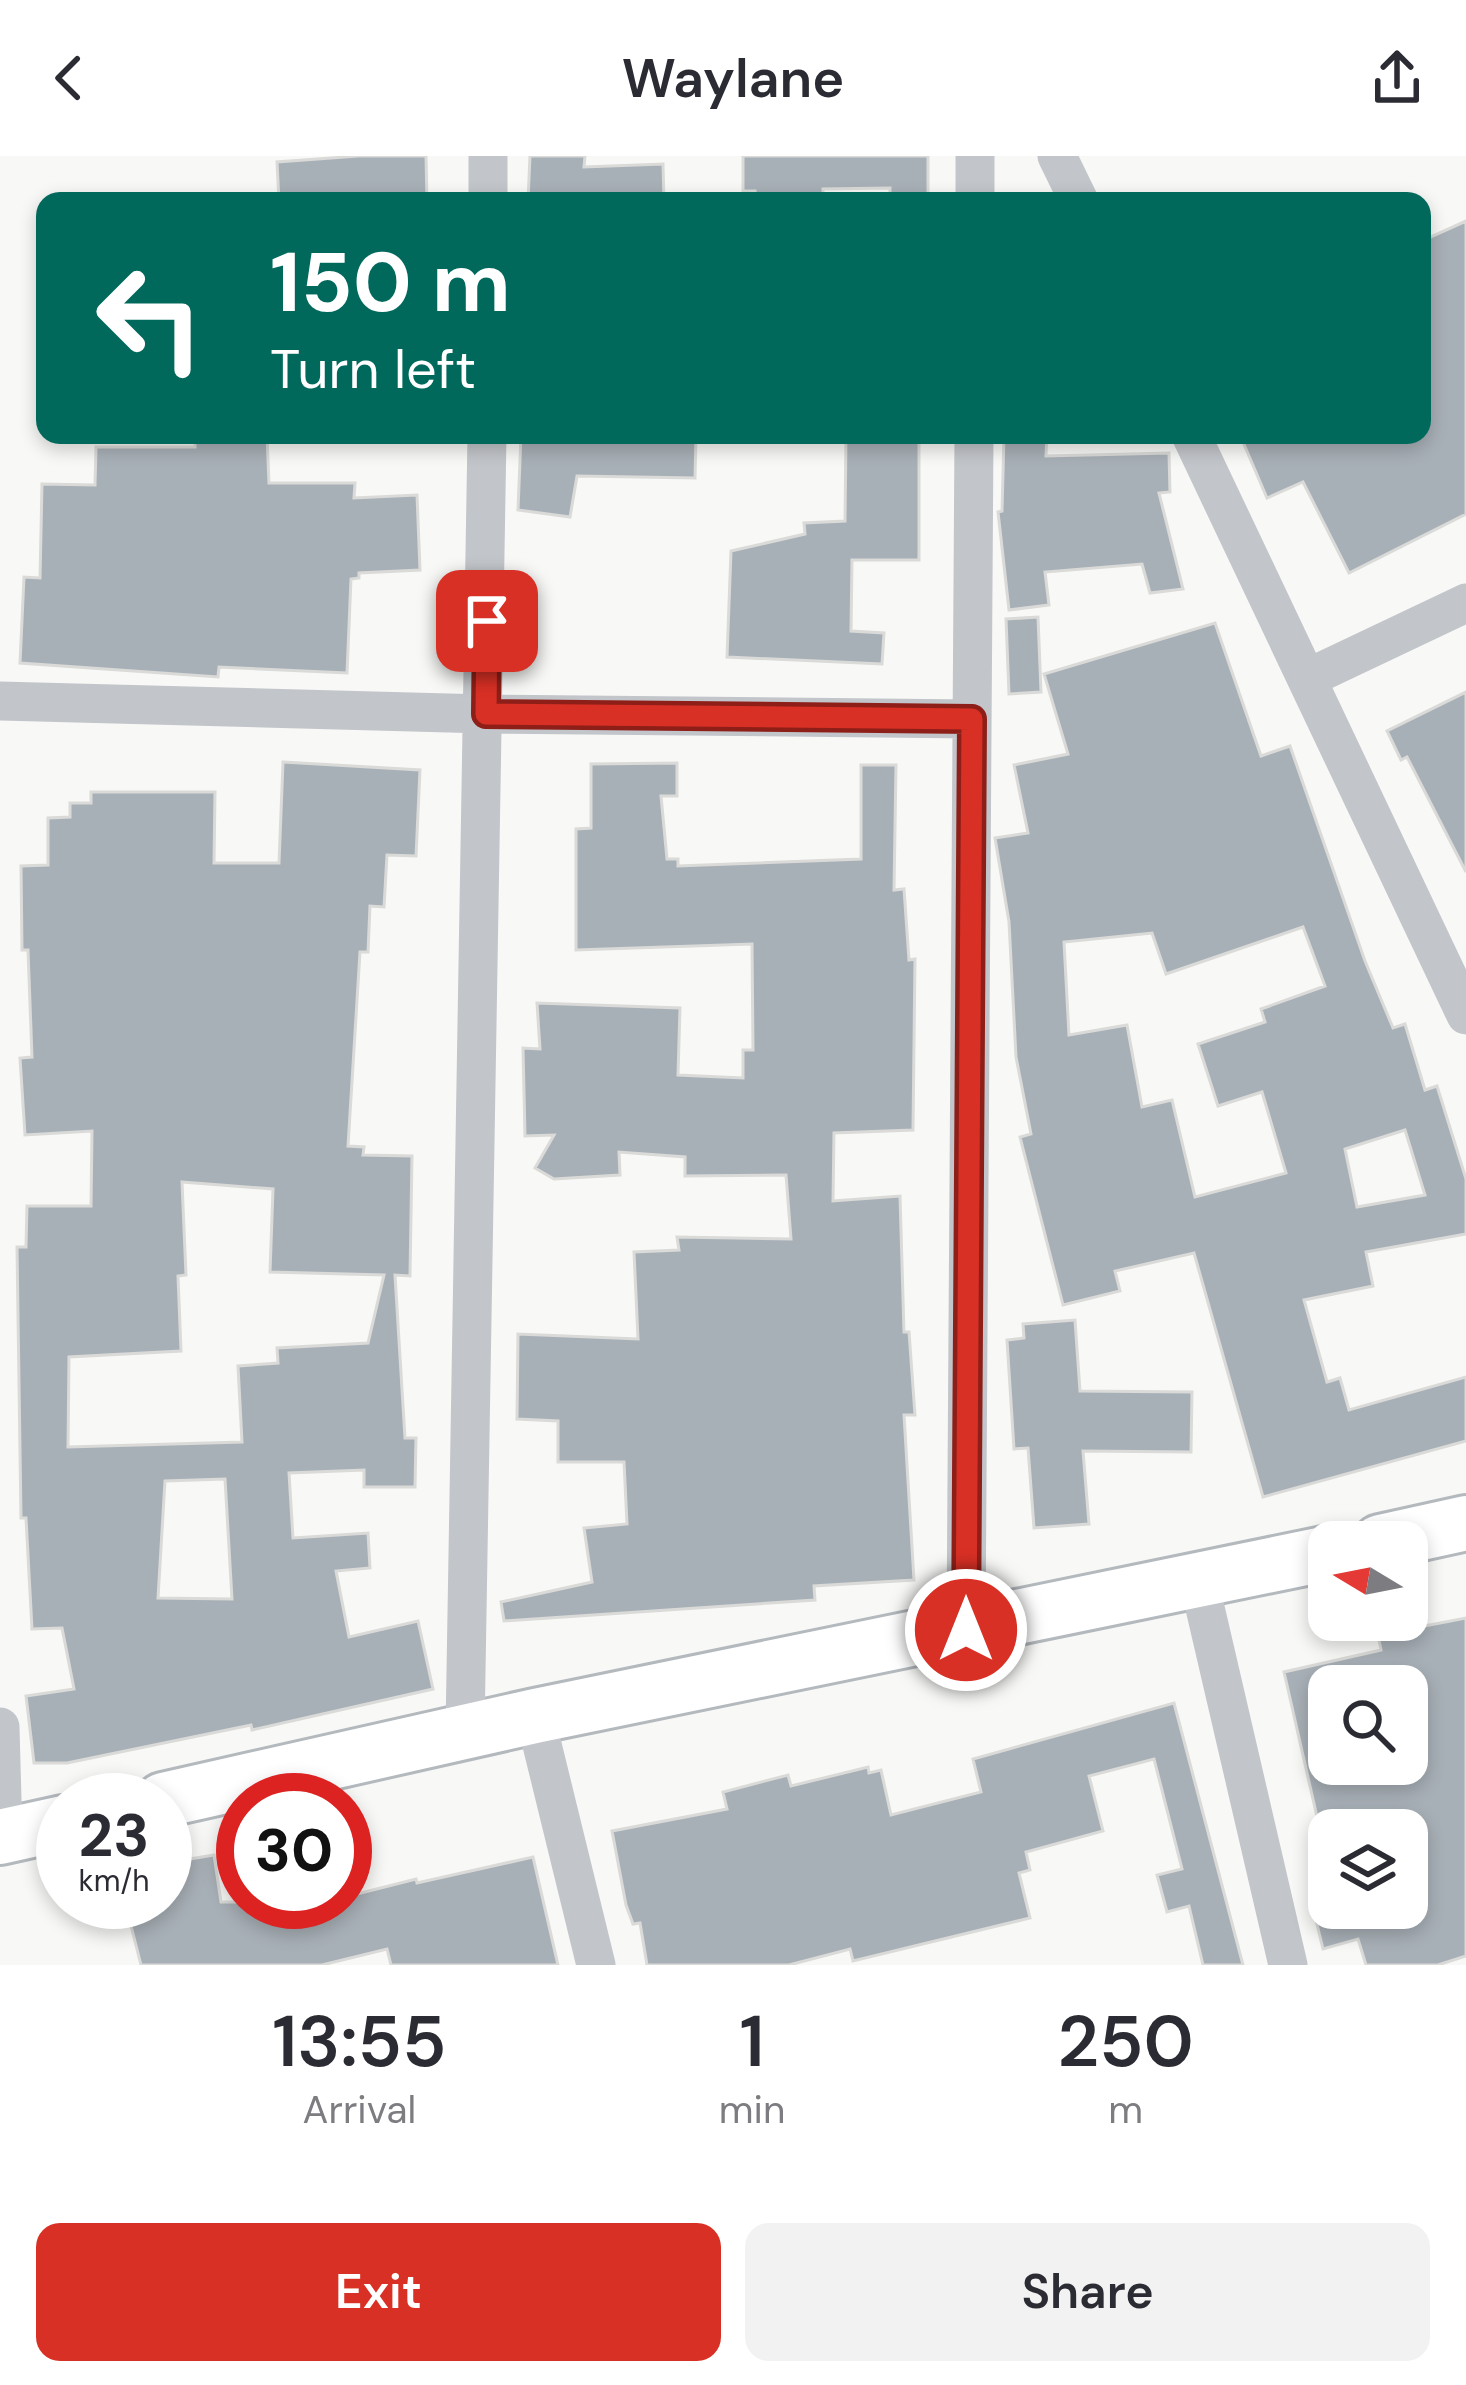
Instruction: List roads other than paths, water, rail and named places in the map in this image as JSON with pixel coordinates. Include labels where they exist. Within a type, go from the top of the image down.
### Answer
[{"type":"street","points":[[488,156],[488,192]]},
{"type":"street","points":[[975,192],[976,156]]},
{"type":"street","points":[[1057,156],[1075,192]]},
{"type":"street","points":[[465,1731],[486,714],[487,444]]},
{"type":"street","points":[[966,1630],[974,444]]},
{"type":"street","points":[[1195,444],[1466,1015]]},
{"type":"street","points":[[1308,678],[1466,603]]},
{"type":"street","points":[[0,701],[486,714],[972,719]]},
{"type":"street","points":[[1428,1531],[1466,1523]]},
{"type":"street","points":[[192,1794],[535,1716],[1308,1558]]},
{"type":"street","points":[[1199,1582],[1288,1965]]},
{"type":"street","points":[[535,1716],[596,1965]]},
{"type":"street","points":[[0,1727],[2,1837],[36,1829]]}]
